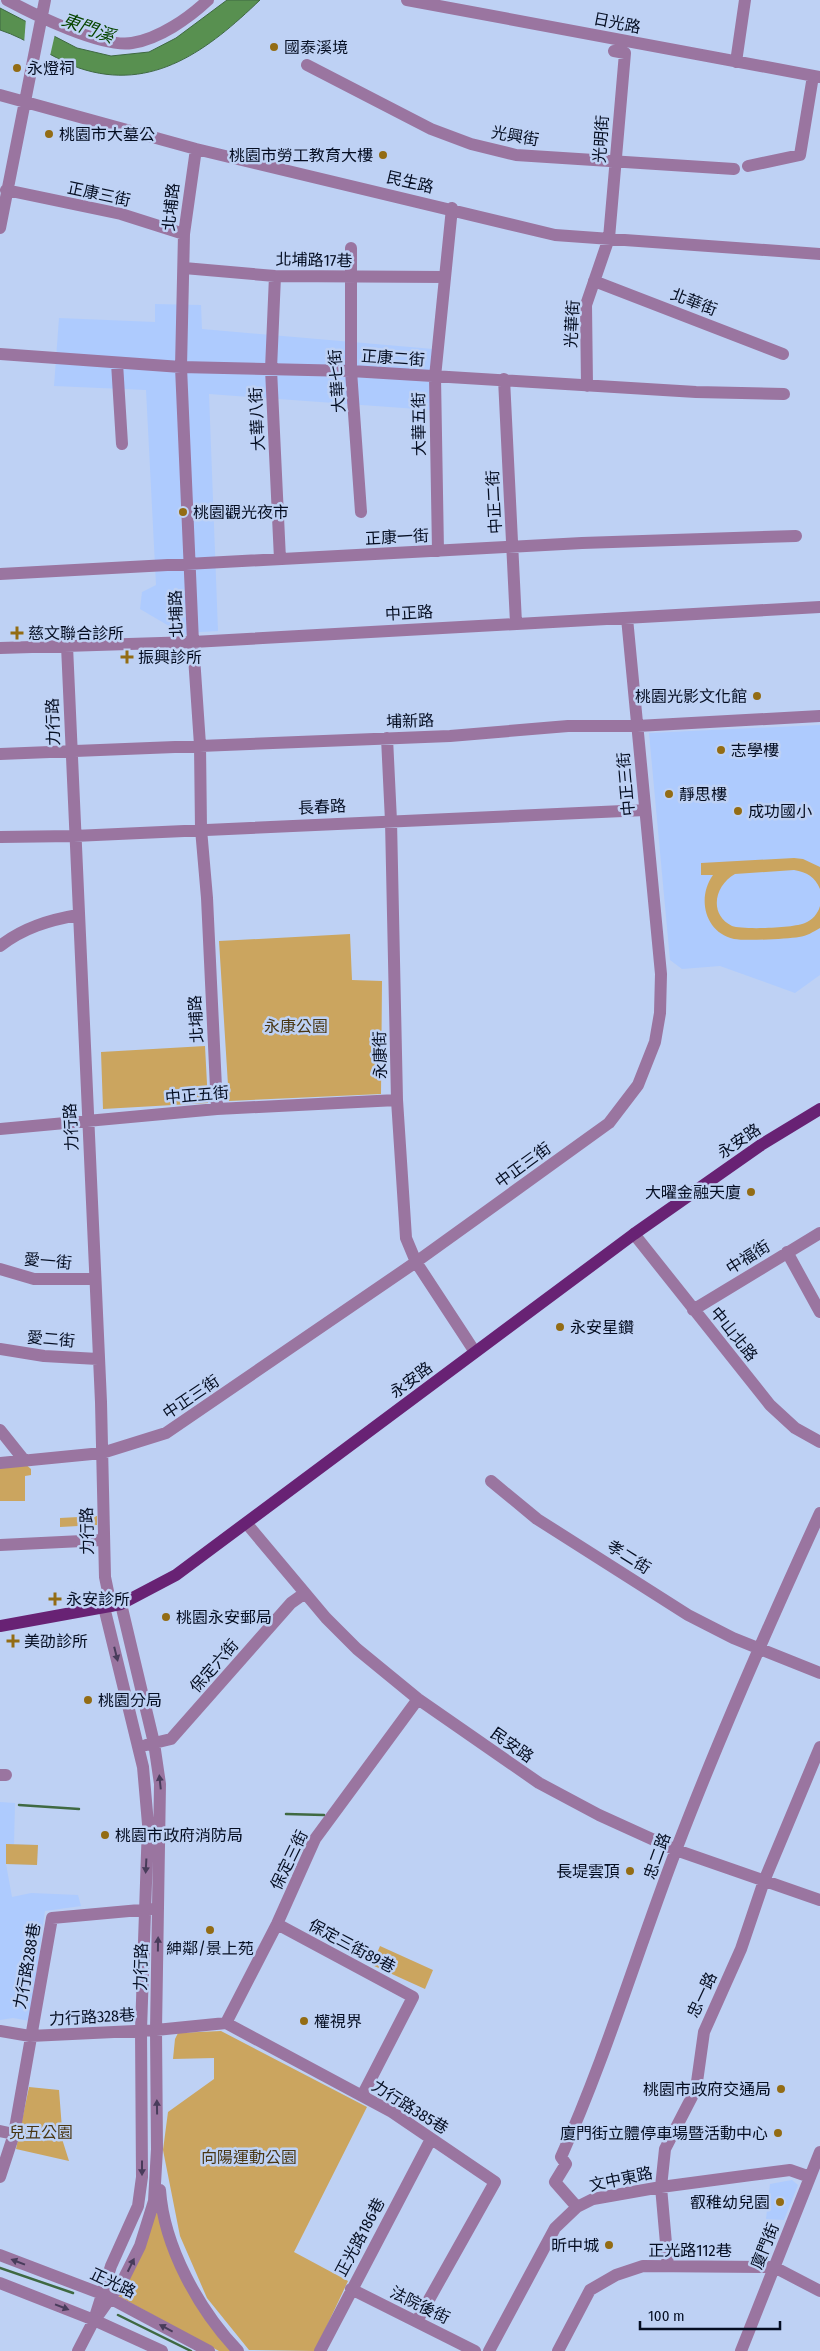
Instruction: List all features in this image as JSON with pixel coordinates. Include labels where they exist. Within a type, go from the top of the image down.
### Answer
[{"type":"main road","name":"永安路","points":[[0,1626],[112,1606],[176,1576],[634,1234],[761,1145],[820,1109]]},
{"type":"street","points":[[7,0],[41,20],[97,41],[132,44],[161,32],[196,11],[208,0]]},
{"type":"street","points":[[0,228],[6,190],[26,102],[44,0]]},
{"type":"street","name":"日光路","points":[[407,0],[447,3],[817,77]]},
{"type":"street","points":[[736,62],[745,0]]},
{"type":"street","name":"光明街","points":[[609,238],[625,53],[614,51]]},
{"type":"street","name":"光興街","points":[[308,65],[431,129],[472,144],[516,155],[616,163],[734,169]]},
{"type":"street","points":[[748,166],[800,155],[817,77]]},
{"type":"street","name":"民生路","points":[[0,95],[196,148],[452,208],[555,235],[820,254]]},
{"type":"street","name":"北埔路","points":[[196,148],[184,234],[181,367],[193,642],[200,745],[201,829],[207,898],[217,1109]]},
{"type":"street","name":"正康三街","points":[[6,190],[121,214],[184,234]]},
{"type":"street","name":"大華五街","points":[[438,551],[435,377],[452,208]]},
{"type":"street","name":"光華街","points":[[587,386],[586,305],[609,238]]},
{"type":"street","name":"大華七街","points":[[351,248],[351,371],[361,512]]},
{"type":"street","name":"北埔路17巷","points":[[184,268],[275,276],[445,277]]},
{"type":"street","name":"大華八街","points":[[275,276],[271,369],[280,559]]},
{"type":"street","name":"北華街","points":[[594,281],[783,354]]},
{"type":"street","name":"正康二街","points":[[0,354],[117,364],[351,371],[435,377],[504,379],[587,386],[784,394]]},
{"type":"street","points":[[117,364],[122,444]]},
{"type":"street","name":"中正二街","points":[[504,379],[516,623]]},
{"type":"street","name":"正康一街","points":[[0,574],[513,547],[796,536]]},
{"type":"street","name":"中正路","points":[[0,648],[193,642],[820,607]]},
{"type":"street","name":"中正三街","points":[[0,1463],[102,1453],[166,1433],[416,1262],[609,1123],[638,1085],[655,1042],[660,1013],[661,974],[626,618]]},
{"type":"street","name":"力行路","points":[[67,646],[95,1279],[105,1577],[143,1767],[148,1824],[143,1910],[141,2030],[142,2177],[138,2206],[111,2266],[106,2296],[78,2351]]},
{"type":"street","name":"埔新路","points":[[0,754],[71,753],[200,745],[450,736],[568,726],[637,726],[820,716]]},
{"type":"street","name":"永康街","points":[[387,738],[391,821],[397,1100],[406,1238],[416,1262],[475,1352]]},
{"type":"street","name":"長春路","points":[[0,837],[74,836],[645,810]]},
{"type":"street","points":[[0,946],[15,935],[50,920],[78,915]]},
{"type":"street","name":"中正五街","points":[[0,1129],[217,1109],[397,1100]]},
{"type":"street","name":"中福街","points":[[693,1310],[820,1233]]},
{"type":"street","name":"中山北路","points":[[634,1234],[770,1405],[795,1428],[820,1442]]},
{"type":"street","points":[[787,1252],[820,1312]]},
{"type":"street","name":"愛一街","points":[[0,1269],[34,1279],[95,1279]]},
{"type":"street","name":"愛二街","points":[[0,1349],[44,1356],[98,1359]]},
{"type":"street","points":[[0,1430],[24,1460]]},
{"type":"street","name":"孝二街","points":[[491,1481],[537,1519],[688,1615],[758,1648],[820,1673]]},
{"type":"street","name":"忠二路","points":[[577,2207],[555,2182],[566,2164],[561,2158],[587,2098],[676,1850],[758,1648],[820,1513]]},
{"type":"street","name":"民安路","points":[[247,1524],[304,1593],[357,1649],[418,1699],[539,1783],[599,1815],[676,1850],[820,1900]]},
{"type":"street","points":[[0,1545],[103,1540]]},
{"type":"street","name":"保定六街","points":[[139,1748],[171,1739],[292,1603],[304,1593]]},
{"type":"street","name":"力行路","points":[[106,2296],[123,2280],[140,2246],[154,2201],[157,2149],[156,2030],[160,1784],[154,1743],[112,1606]]},
{"type":"street","name":"保定三街","points":[[226,2023],[277,1924],[315,1839],[418,1699]]},
{"type":"street","name":"忠一路","points":[[668,2266],[661,2187],[665,2149],[696,2088],[704,2032],[741,1948],[764,1881],[820,1747]]},
{"type":"street","name":"力行路288巷","points":[[30,2036],[52,1918],[159,1909]]},
{"type":"street","name":"保定三街89巷","points":[[277,1924],[413,1996],[362,2096]]},
{"type":"street","points":[[156,2030],[226,2023]]},
{"type":"street","name":"力行路385巷","points":[[226,2023],[392,2112],[495,2182],[418,2321]]},
{"type":"street","name":"力行路328巷","points":[[0,2031],[30,2036],[156,2030]]},
{"type":"street","points":[[0,2177],[14,2134],[30,2036]]},
{"type":"street","points":[[0,2131],[14,2134]]},
{"type":"street","name":"正光路186巷","points":[[320,2351],[430,2139]]},
{"type":"street","points":[[157,2149],[161,2201],[176,2255],[191,2287],[212,2321],[238,2351]]},
{"type":"street","name":"廈門街","points":[[741,2351],[820,2152]]},
{"type":"street","name":"文中東路","points":[[489,2351],[555,2228],[577,2207],[593,2199],[661,2187],[790,2170],[810,2177]]},
{"type":"street","name":"正光路","points":[[0,2255],[106,2296],[209,2351]]},
{"type":"street","name":"正光路112巷","points":[[558,2351],[590,2290],[616,2275],[643,2266],[774,2267]]},
{"type":"street","points":[[774,2267],[820,2290]]},
{"type":"street","points":[[0,2283],[94,2320],[162,2351]]},
{"type":"street","name":"法院後街","points":[[351,2289],[475,2351]]},
{"type":"shaded area","points":[[227,0],[260,0],[221,35],[200,50],[178,62],[155,70],[131,75],[106,74],[79,68],[0,30],[0,8],[77,48],[111,56],[149,52],[176,38]]},
{"type":"shaded area","name":"桃園觀光夜市","points":[[155,304],[201,305],[202,329],[433,349],[431,410],[209,394],[218,631],[200,632],[186,636],[140,609],[142,592],[156,585],[146,390],[54,386],[59,318],[155,322]]},
{"type":"shaded area","name":"成功國小","points":[[820,725],[820,975],[795,993],[720,966],[682,969],[670,960],[649,733]]},
{"type":"shaded area","points":[[0,1802],[15,1803],[14,1844],[38,1845],[37,1865],[6,1864],[12,1897],[31,1893],[78,1895],[81,1906],[45,1911],[30,2021],[13,2018],[0,2020]]},
{"type":"shaded area","name":"叡稚幼兒園","points":[[792,2180],[798,2185],[784,2220],[766,2219],[770,2184]]},
{"type":"green space","points":[[803,859],[820,867],[820,889],[816,881],[810,876],[794,870],[735,874],[728,879],[719,892],[717,907],[724,921],[732,926],[757,928],[799,925],[808,922],[816,914],[820,906],[820,928],[802,936],[756,940],[734,939],[716,929],[706,913],[705,903],[705,893],[713,875],[701,875],[701,863]]},
{"type":"green space","name":"永康公園","points":[[350,934],[352,980],[382,981],[381,1094],[229,1101],[219,941]]},
{"type":"green space","points":[[205,1046],[208,1103],[103,1109],[101,1052]]},
{"type":"green space","points":[[24,1463],[31,1469],[31,1475],[25,1476],[25,1501],[0,1501],[0,1466]]},
{"type":"green space","points":[[97,1516],[97,1525],[60,1527],[60,1518]]},
{"type":"green space","points":[[6,1844],[38,1845],[37,1865],[6,1864]]},
{"type":"green space","points":[[380,1946],[433,1970],[425,1989],[372,1965]]},
{"type":"green space","name":"向陽運動公園","points":[[221,2031],[367,2107],[294,2252],[348,2281],[315,2351],[249,2350],[207,2298],[180,2236],[163,2150],[168,2112],[214,2079],[214,2058],[173,2059],[175,2039],[178,2033]]},
{"type":"green space","name":"兒五公園","points":[[29,2087],[59,2090],[63,2142],[69,2161],[16,2149]]},
{"type":"green space","points":[[158,2201],[173,2256],[232,2351],[219,2351],[118,2296]]},
{"type":"pier","points":[[26,18],[55,34],[50,56],[24,44]]},
{"type":"waterway","points":[[19,1805],[79,1809]]},
{"type":"waterway","points":[[286,1814],[324,1815]]},
{"type":"waterway","points":[[0,2268],[73,2293]]},
{"type":"waterway","points":[[118,2315],[191,2351]]},
{"type":"place","name":"國泰溪境","points":[[274,47]]},
{"type":"place","name":"永燈祠","points":[[17,68]]},
{"type":"place","name":"桃園市大墓公","points":[[49,134]]},
{"type":"place","name":"桃園市勞工教育大樓","points":[[383,155]]},
{"type":"place","name":"桃園觀光夜市","points":[[183,512]]},
{"type":"place","name":"慈文聯合診所","points":[[17,633]]},
{"type":"place","name":"振興診所","points":[[127,657]]},
{"type":"place","name":"桃園光影文化館","points":[[757,696]]},
{"type":"place","name":"志學樓","points":[[721,750]]},
{"type":"place","name":"靜思樓","points":[[669,794]]},
{"type":"place","name":"成功國小","points":[[738,811]]},
{"type":"place","name":"大曜金融天廈","points":[[751,1192]]},
{"type":"place","name":"永安星鑽","points":[[560,1327]]},
{"type":"place","name":"永安診所","points":[[55,1599]]},
{"type":"place","name":"桃園永安郵局","points":[[166,1617]]},
{"type":"place","name":"美劭診所","points":[[13,1641]]},
{"type":"place","name":"桃園分局","points":[[88,1700]]},
{"type":"place","name":"桃園市政府消防局","points":[[105,1835]]},
{"type":"place","name":"長堤雲頂","points":[[630,1871]]},
{"type":"place","name":"紳鄰/景上苑","points":[[210,1930]]},
{"type":"place","name":"權視界","points":[[304,2021]]},
{"type":"place","name":"桃園市政府交通局","points":[[781,2089]]},
{"type":"place","name":"廈門街立體停車場暨活動中心","points":[[778,2133]]},
{"type":"place","name":"叡稚幼兒園","points":[[780,2202]]},
{"type":"place","name":"昕中城","points":[[609,2245]]},
{"type":"water label","name":"東門溪","points":[[88,28]]}]
